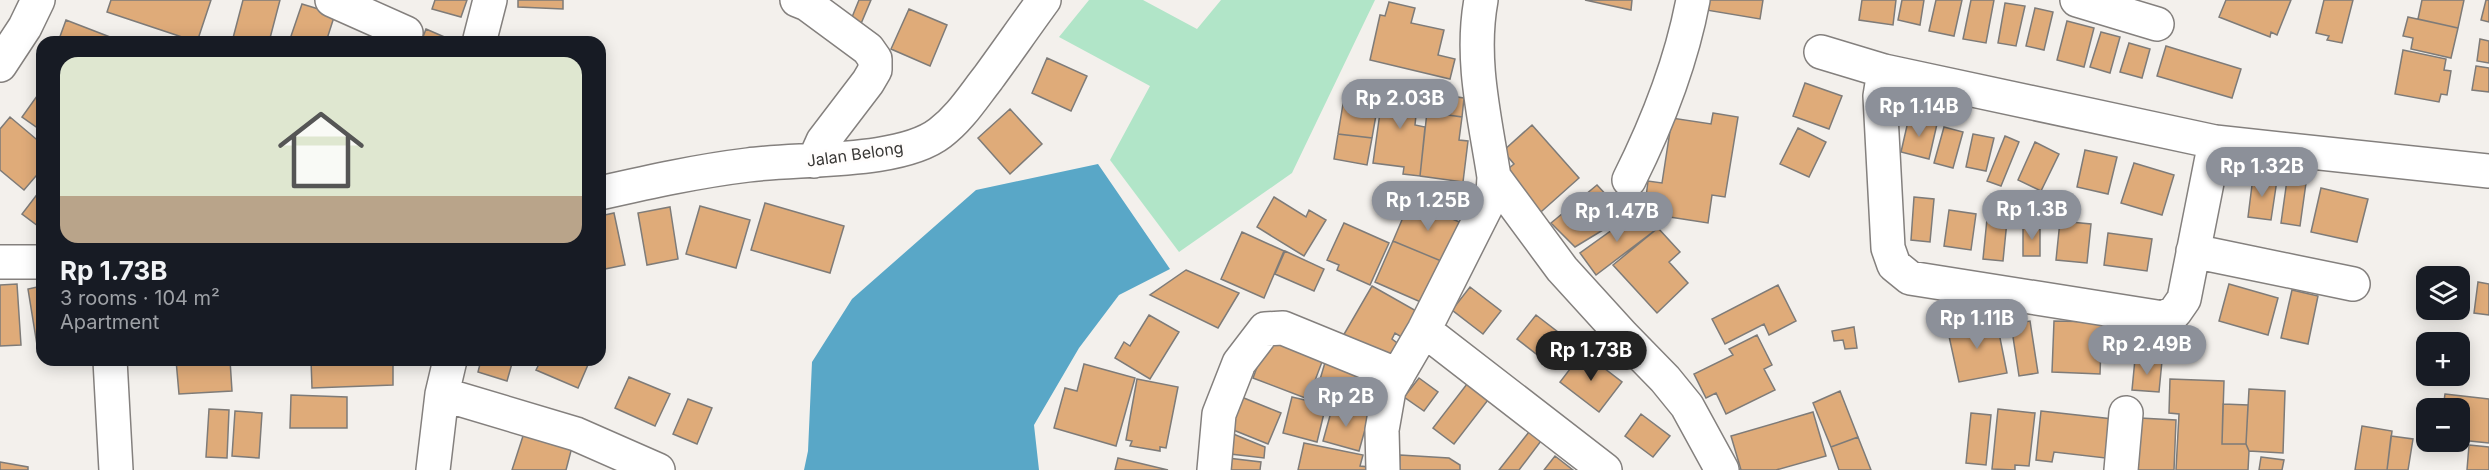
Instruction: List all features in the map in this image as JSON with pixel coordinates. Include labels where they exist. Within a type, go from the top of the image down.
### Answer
[{"type":"street","points":[[0,65],[25,27],[38,0]]},
{"type":"street","points":[[332,0],[406,33]]},
{"type":"street","points":[[481,36],[490,0]]},
{"type":"street","points":[[797,0],[807,4],[868,49],[875,59],[875,70],[868,82],[823,141],[814,161]]},
{"type":"street","name":"Jalan Belong","points":[[606,192],[686,173],[752,164],[814,161],[904,149],[938,135],[968,105],[1044,0]]},
{"type":"street","points":[[1383,470],[1382,430],[1389,390],[1424,330],[1492,193],[1494,177],[1478,78],[1477,23],[1481,0]]},
{"type":"street","points":[[1629,180],[1665,102],[1686,37],[1693,0]]},
{"type":"street","points":[[2077,0],[2157,24]]},
{"type":"street","points":[[1821,52],[1884,71],[2215,142],[2489,171]]},
{"type":"street","points":[[1884,71],[1880,96],[1888,248],[1894,265],[1910,278],[2163,318],[2175,312],[2184,299],[2215,142]]},
{"type":"street","points":[[1494,177],[1562,269],[1665,379],[1687,406],[1722,470]]},
{"type":"street","points":[[2193,251],[2353,284]]},
{"type":"street","points":[[0,262],[36,262]]},
{"type":"street","points":[[1214,470],[1219,414],[1239,363],[1265,329],[1283,328],[1398,375]]},
{"type":"street","points":[[1424,330],[1605,470]]},
{"type":"street","points":[[110,366],[116,470]]},
{"type":"street","points":[[433,470],[442,394],[449,366]]},
{"type":"street","points":[[442,394],[576,434],[658,470]]},
{"type":"street","points":[[2121,470],[2126,412]]},
{"type":"green space","points":[[1089,0],[1143,0],[1197,29],[1221,0],[1375,0],[1292,173],[1179,252],[1110,160],[1150,86],[1059,37]]},
{"type":"water","points":[[1098,164],[1170,269],[1119,295],[1079,348],[1034,425],[1039,470],[804,470],[808,451],[812,362],[852,299],[976,190]]},
{"type":"building","points":[[111,0],[211,0],[199,36],[179,36],[107,12]]},
{"type":"building","points":[[243,0],[280,0],[271,36],[234,36]]},
{"type":"building","points":[[435,0],[467,0],[461,17],[432,9]]},
{"type":"building","points":[[518,0],[563,0],[563,9],[518,7]]},
{"type":"building","points":[[859,0],[871,0],[860,26],[850,22]]},
{"type":"building","points":[[1585,0],[1632,0],[1631,10]]},
{"type":"building","points":[[1707,0],[1763,0],[1760,19],[1706,10]]},
{"type":"building","points":[[1862,0],[1896,0],[1893,25],[1859,20]]},
{"type":"building","points":[[1902,0],[1924,0],[1920,25],[1898,20]]},
{"type":"building","points":[[1936,0],[1962,0],[1954,36],[1929,31]]},
{"type":"building","points":[[1971,0],[1994,0],[1986,43],[1963,39]]},
{"type":"building","points":[[2226,0],[2291,0],[2277,35],[2271,32],[2270,37],[2219,17]]},
{"type":"building","points":[[2324,0],[2353,0],[2342,43],[2327,40],[2329,36],[2316,33]]},
{"type":"building","points":[[2422,0],[2464,0],[2458,28],[2418,19]]},
{"type":"building","points":[[2486,0],[2489,0],[2489,22],[2481,20]]},
{"type":"building","points":[[1389,2],[1415,8],[1411,23],[1444,30],[1438,55],[1455,59],[1450,79],[1370,60],[1380,15],[1385,16]]},
{"type":"building","points":[[2005,3],[2025,6],[2016,46],[1998,43]]},
{"type":"building","points":[[302,4],[335,14],[328,36],[291,36]]},
{"type":"building","points":[[2035,8],[2053,12],[2044,50],[2026,46]]},
{"type":"building","points":[[909,9],[947,25],[930,66],[891,49]]},
{"type":"building","points":[[2408,17],[2458,28],[2451,58],[2411,49],[2413,38],[2403,36]]},
{"type":"building","points":[[66,20],[107,36],[60,36]]},
{"type":"building","points":[[2067,21],[2094,28],[2084,67],[2057,60]]},
{"type":"building","points":[[426,29],[442,36],[423,36]]},
{"type":"building","points":[[2101,32],[2120,37],[2110,73],[2090,67]]},
{"type":"building","points":[[2480,39],[2489,41],[2489,63],[2477,61]]},
{"type":"building","points":[[2129,43],[2150,49],[2142,78],[2120,72]]},
{"type":"building","points":[[2166,46],[2241,69],[2232,98],[2157,76]]},
{"type":"building","points":[[2403,50],[2446,59],[2444,70],[2451,71],[2447,95],[2441,94],[2439,102],[2395,94]]},
{"type":"building","points":[[1047,58],[1087,76],[1071,111],[1032,93]]},
{"type":"building","points":[[2476,66],[2489,68],[2489,92],[2472,90]]},
{"type":"building","points":[[1386,82],[1419,86],[1415,125],[1425,127],[1420,176],[1403,174],[1404,167],[1373,163]]},
{"type":"building","points":[[1805,83],[1842,96],[1829,129],[1793,116]]},
{"type":"building","points":[[1345,92],[1379,98],[1372,138],[1338,134]]},
{"type":"building","points":[[1429,93],[1464,98],[1462,117],[1427,112]]},
{"type":"building","points":[[36,97],[36,127],[22,117]]},
{"type":"building","points":[[1010,109],[1042,144],[1010,174],[978,138]]},
{"type":"building","points":[[1427,112],[1462,117],[1459,140],[1468,141],[1463,182],[1420,176]]},
{"type":"building","points":[[1713,113],[1738,117],[1725,197],[1712,195],[1708,223],[1644,213],[1648,181],[1662,183],[1672,118],[1711,124]]},
{"type":"building","points":[[10,117],[36,139],[36,176],[24,190],[0,170],[0,129]]},
{"type":"building","points":[[1909,117],[1937,124],[1929,159],[1901,152]]},
{"type":"building","points":[[1532,125],[1579,178],[1533,219],[1497,178],[1514,164],[1503,151]]},
{"type":"building","points":[[1944,127],[1963,132],[1953,168],[1934,163]]},
{"type":"building","points":[[1798,128],[1826,142],[1809,177],[1780,164]]},
{"type":"building","points":[[1338,134],[1372,138],[1367,165],[1334,159]]},
{"type":"building","points":[[1973,134],[1994,138],[1986,171],[1966,167]]},
{"type":"building","points":[[2005,136],[2019,142],[2001,186],[1987,181]]},
{"type":"building","points":[[2035,142],[2059,154],[2041,191],[2018,180]]},
{"type":"building","points":[[2085,150],[2117,157],[2108,194],[2077,187]]},
{"type":"building","points":[[2134,163],[2174,175],[2162,215],[2121,203]]},
{"type":"building","points":[[2253,177],[2277,180],[2271,220],[2248,217]]},
{"type":"building","points":[[2287,180],[2306,183],[2300,226],[2281,223]]},
{"type":"building","points":[[1415,185],[1460,189],[1449,214],[1409,198]]},
{"type":"building","points":[[1597,185],[1626,216],[1575,247],[1551,223]]},
{"type":"building","points":[[2321,188],[2368,199],[2357,242],[2311,232]]},
{"type":"building","points":[[36,196],[36,224],[22,214]]},
{"type":"building","points":[[1274,197],[1306,217],[1309,210],[1326,220],[1304,256],[1257,227]]},
{"type":"building","points":[[1914,197],[1934,199],[1930,242],[1911,240]]},
{"type":"building","points":[[1410,201],[1464,224],[1446,263],[1393,241]]},
{"type":"building","points":[[765,203],[844,226],[830,273],[751,250]]},
{"type":"building","points":[[700,206],[750,220],[736,268],[686,254]]},
{"type":"building","points":[[670,207],[678,259],[647,265],[638,213]]},
{"type":"building","points":[[1949,210],[1976,214],[1971,250],[1944,246]]},
{"type":"building","points":[[614,213],[625,265],[606,269],[606,215]]},
{"type":"building","points":[[1649,219],[1658,228],[1596,275],[1580,253],[1626,220]]},
{"type":"building","points":[[1987,219],[2007,221],[2003,261],[1983,259]]},
{"type":"building","points":[[2060,221],[2091,224],[2087,263],[2056,260]]},
{"type":"building","points":[[1344,223],[1389,243],[1370,285],[1337,270],[1339,265],[1327,260]]},
{"type":"building","points":[[2023,226],[2040,226],[2040,256],[2023,256]]},
{"type":"building","points":[[1658,228],[1680,252],[1669,262],[1688,283],[1657,313],[1613,265]]},
{"type":"building","points":[[1242,232],[1284,251],[1264,298],[1221,279]]},
{"type":"building","points":[[2108,233],[2152,239],[2147,271],[2104,265]]},
{"type":"building","points":[[1393,241],[1446,263],[1423,303],[1375,282]]},
{"type":"building","points":[[1285,251],[1324,269],[1314,291],[1275,274]]},
{"type":"building","points":[[1186,270],[1239,293],[1218,328],[1150,295]]},
{"type":"building","points":[[2478,282],[2489,284],[2489,315],[2474,313]]},
{"type":"building","points":[[17,284],[21,345],[0,346],[0,285]]},
{"type":"building","points":[[2229,284],[2278,298],[2268,335],[2219,321]]},
{"type":"building","points":[[1778,285],[1796,321],[1769,335],[1764,324],[1725,344],[1712,319]]},
{"type":"building","points":[[1372,286],[1418,312],[1403,338],[1395,333],[1392,339],[1400,345],[1390,362],[1343,336]]},
{"type":"building","points":[[36,287],[36,339],[28,289]]},
{"type":"building","points":[[1470,287],[1501,311],[1483,334],[1452,310]]},
{"type":"building","points":[[2292,290],[2318,296],[2308,344],[2281,338]]},
{"type":"building","points":[[1149,315],[1179,332],[1150,379],[1115,358],[1124,342],[1130,346]]},
{"type":"building","points":[[1536,315],[1567,339],[1549,364],[1517,339]]},
{"type":"building","points":[[1996,318],[2007,373],[1959,382],[1947,327]]},
{"type":"building","points":[[2030,321],[2038,373],[2019,376],[2011,324]]},
{"type":"building","points":[[2054,321],[2102,322],[2100,374],[2052,372]]},
{"type":"building","points":[[1854,327],[1857,348],[1845,349],[1843,340],[1834,341],[1832,331]]},
{"type":"building","points":[[1271,329],[1325,354],[1308,399],[1253,378]]},
{"type":"building","points":[[1757,335],[1772,365],[1764,369],[1775,390],[1726,414],[1716,393],[1706,398],[1694,374],[1733,355],[1729,349]]},
{"type":"building","points":[[1329,349],[1385,375],[1374,411],[1316,393]]},
{"type":"building","points":[[1583,352],[1622,382],[1599,412],[1560,382]]},
{"type":"building","points":[[2135,359],[2162,361],[2159,392],[2132,390]]},
{"type":"building","points":[[1084,364],[1135,378],[1116,446],[1054,428],[1065,388],[1077,391]]},
{"type":"building","points":[[177,366],[230,366],[232,391],[179,394]]},
{"type":"building","points":[[311,366],[393,366],[393,385],[312,388]]},
{"type":"building","points":[[480,366],[511,366],[507,381],[478,372]]},
{"type":"building","points":[[538,366],[587,366],[578,388],[536,370]]},
{"type":"building","points":[[629,377],[670,394],[655,426],[615,408]]},
{"type":"building","points":[[1419,378],[1438,392],[1424,411],[1404,397]]},
{"type":"building","points":[[1137,379],[1178,387],[1166,448],[1160,447],[1160,451],[1130,446],[1132,441],[1126,440]]},
{"type":"building","points":[[2170,379],[2224,381],[2222,444],[2246,444],[2249,451],[2248,470],[2176,470],[2179,414],[2169,413]]},
{"type":"building","points":[[1467,384],[1488,400],[1454,444],[1433,428]]},
{"type":"building","points":[[2249,389],[2285,391],[2283,453],[2249,451],[2246,444]]},
{"type":"building","points":[[1840,391],[1858,437],[1831,447],[1813,403]]},
{"type":"building","points":[[1234,394],[1281,413],[1268,444],[1221,425]]},
{"type":"building","points":[[2445,394],[2489,399],[2489,443],[2470,441],[2470,398],[2444,398]]},
{"type":"building","points":[[291,395],[347,397],[347,428],[290,428]]},
{"type":"building","points":[[1292,397],[1326,405],[1317,442],[1283,433]]},
{"type":"building","points":[[688,399],[712,408],[697,444],[673,434]]},
{"type":"building","points":[[2223,404],[2248,405],[2246,444],[2222,444]]},
{"type":"building","points":[[1333,405],[1369,415],[1359,451],[1323,441]]},
{"type":"building","points":[[209,409],[229,410],[227,458],[206,457]]},
{"type":"building","points":[[1998,409],[2035,413],[2029,466],[2015,465],[2015,470],[1992,469]]},
{"type":"building","points":[[235,411],[262,413],[259,458],[232,456]]},
{"type":"building","points":[[2041,411],[2113,419],[2114,459],[2054,452],[2052,462],[2036,460]]},
{"type":"building","points":[[1813,412],[1826,456],[1776,470],[1741,470],[1731,436]]},
{"type":"building","points":[[1971,413],[1991,415],[1986,465],[1966,463]]},
{"type":"building","points":[[1641,414],[1670,436],[1653,457],[1625,436]]},
{"type":"building","points":[[2140,418],[2176,420],[2174,470],[2130,470]]},
{"type":"building","points":[[2362,426],[2392,431],[2387,470],[2355,470]]},
{"type":"building","points":[[1226,431],[1265,447],[1264,458],[1222,453]]},
{"type":"building","points":[[1529,432],[1541,441],[1519,470],[1499,470]]},
{"type":"building","points":[[524,433],[572,447],[566,470],[512,470]]},
{"type":"building","points":[[2391,436],[2413,439],[2408,470],[2387,470]]},
{"type":"building","points":[[1858,437],[1871,470],[1839,470],[1831,447]]},
{"type":"building","points":[[1304,443],[1363,455],[1360,466],[1369,467],[1368,470],[1298,470]]},
{"type":"building","points":[[2470,445],[2489,447],[2489,470],[2467,470]]},
{"type":"building","points":[[1400,455],[1449,458],[1460,465],[1460,470],[1399,470]]},
{"type":"building","points":[[1555,456],[1573,470],[1544,470]]},
{"type":"building","points":[[1219,457],[1261,462],[1260,470],[1218,470]]},
{"type":"building","points":[[2261,457],[2284,460],[2282,470],[2259,470]]},
{"type":"building","points":[[1118,458],[1168,470],[1115,470]]},
{"type":"building","points":[[0,462],[28,467],[28,470],[0,470]]}]
